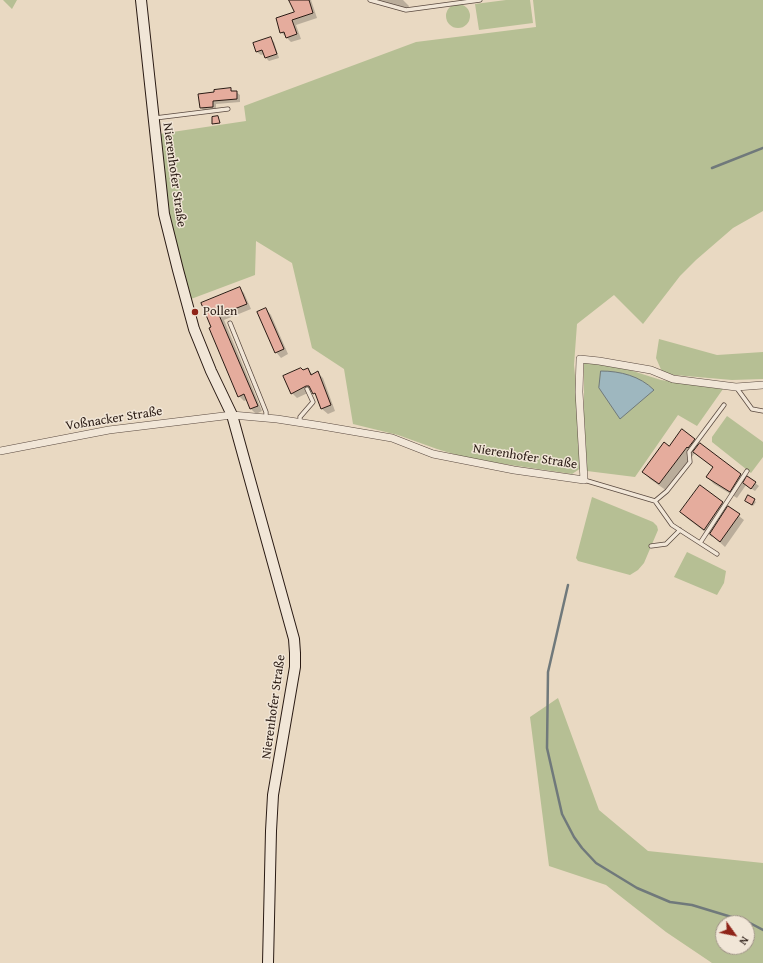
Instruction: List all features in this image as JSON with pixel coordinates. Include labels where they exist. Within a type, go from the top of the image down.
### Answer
[{"type":"street","name":"Nierenhofer Straße","points":[[141,0],[164,214],[194,329],[210,371],[232,415],[278,576],[294,639],[295,667],[273,795],[268,963]]},
{"type":"street","name":"Nierenhofer Straße","points":[[232,415],[266,418],[392,438],[432,454],[514,470],[584,480],[580,359],[651,370],[673,379],[736,386],[763,385]]},
{"type":"street","name":"Voßnacker Straße","points":[[0,451],[109,430],[232,415]]},
{"type":"lane","points":[[370,0],[406,10],[480,0]]},
{"type":"lane","points":[[154,118],[228,109]]},
{"type":"lane","points":[[230,323],[266,412],[266,418]]},
{"type":"lane","points":[[736,386],[752,409],[763,411]]},
{"type":"lane","points":[[300,423],[300,417],[313,402],[307,389]]},
{"type":"lane","points":[[654,501],[667,491],[690,462],[689,452],[724,405]]},
{"type":"lane","points":[[700,543],[748,471]]},
{"type":"lane","points":[[584,480],[654,501],[672,525],[717,554]]},
{"type":"lane","points":[[651,546],[666,544],[680,530]]},
{"type":"green space","points":[[3,0],[17,0],[12,9]]},
{"type":"green space","points":[[506,0],[530,0],[533,23],[479,30],[475,4]]},
{"type":"green space","points":[[533,0],[763,0],[763,211],[733,228],[696,260],[680,276],[643,324],[614,295],[577,324],[574,365],[579,418],[581,468],[572,474],[470,459],[398,435],[353,424],[344,369],[312,348],[292,263],[256,241],[255,275],[191,299],[168,213],[159,134],[246,121],[244,106],[416,42],[536,27]]},
{"type":"green space","points":[[458,4],[463,5],[469,11],[469,21],[463,27],[458,28],[453,27],[447,21],[446,16],[447,11],[453,5]]},
{"type":"green space","points":[[659,339],[717,355],[763,352],[763,379],[732,380],[663,374],[656,358]]},
{"type":"green space","points":[[584,362],[617,366],[661,380],[723,389],[697,426],[678,415],[635,477],[587,471],[584,415]]},
{"type":"green space","points":[[727,416],[763,442],[763,457],[751,473],[712,442],[712,437]]},
{"type":"green space","points":[[592,497],[653,522],[657,526],[658,530],[644,563],[638,570],[630,575],[578,561],[576,558]]},
{"type":"green space","points":[[687,552],[726,571],[724,583],[717,595],[674,577]]},
{"type":"green space","points":[[558,698],[599,810],[648,851],[763,863],[763,963],[712,963],[666,932],[606,885],[549,866],[530,717]]},
{"type":"water","points":[[601,371],[629,375],[642,381],[654,390],[620,419],[599,388]]},
{"type":"building","points":[[289,0],[309,0],[313,13],[292,20],[297,34],[286,38],[284,32],[280,33],[276,18],[294,12]]},
{"type":"building","points":[[271,37],[277,54],[265,58],[262,50],[256,52],[253,43]]},
{"type":"building","points":[[231,88],[231,91],[237,91],[237,99],[213,101],[213,107],[200,108],[198,94]]},
{"type":"building","points":[[218,116],[220,123],[212,124],[212,117]]},
{"type":"building","points":[[240,287],[247,304],[219,315],[258,406],[250,409],[244,394],[238,397],[209,328],[211,327],[201,303]]},
{"type":"building","points":[[266,308],[284,349],[275,353],[257,312]]},
{"type":"building","points":[[301,368],[303,370],[308,368],[311,375],[318,371],[331,405],[321,409],[315,393],[313,394],[309,386],[306,386],[291,394],[283,376]]},
{"type":"building","points":[[682,429],[695,439],[688,448],[687,447],[659,484],[642,472],[664,442],[669,446]]},
{"type":"building","points":[[700,443],[741,474],[730,492],[706,477],[713,467],[693,452]]},
{"type":"building","points":[[747,476],[756,482],[751,489],[743,483]]},
{"type":"building","points":[[700,485],[723,502],[704,530],[680,512]]},
{"type":"building","points":[[748,495],[755,499],[752,505],[745,501]]},
{"type":"building","points":[[728,506],[740,514],[720,542],[710,534]]},
{"type":"waterway","points":[[712,168],[763,148]]},
{"type":"waterway","points":[[568,585],[548,672],[547,748],[562,814],[574,837],[596,863],[637,888],[670,902],[692,905],[748,922],[763,930]]},
{"type":"place","name":"Pollen","points":[[195,312]]}]
